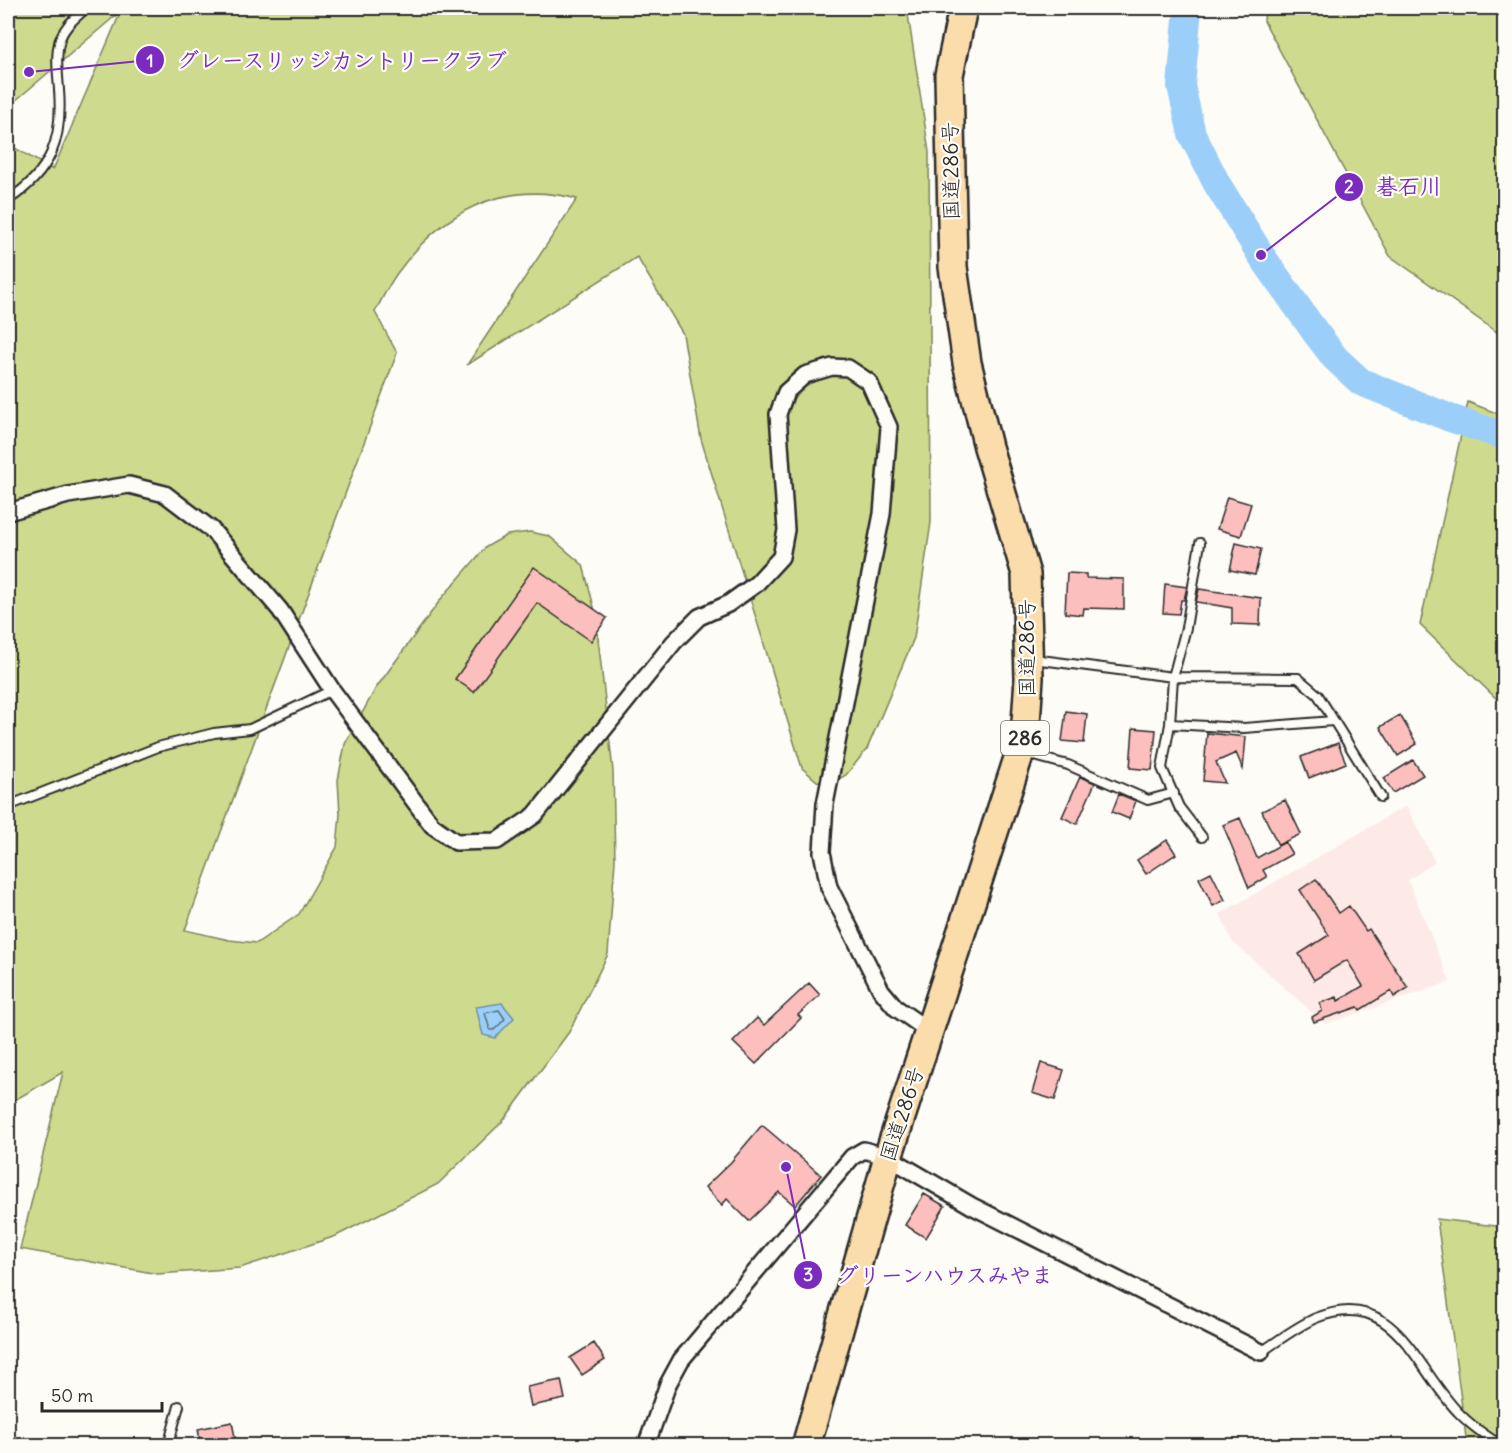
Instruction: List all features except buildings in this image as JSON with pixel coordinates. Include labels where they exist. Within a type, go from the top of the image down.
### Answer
[{"type":"highway","name":"国道286号","points":[[806,1446],[888,1157],[1025,737],[1029,658],[1026,574],[988,447],[967,363],[953,267],[950,75],[963,8]]},
{"type":"street","points":[[8,512],[68,495],[129,485],[165,494],[211,529],[280,610],[332,690],[432,825],[456,842],[497,841],[520,827],[535,814],[674,642],[699,617],[728,604],[756,584],[781,557],[786,530],[778,445],[780,407],[786,392],[805,375],[832,367],[848,368],[869,382],[889,426],[882,514],[831,771],[822,852],[829,887],[881,990],[896,1008],[929,1031]]},
{"type":"street","points":[[646,1446],[668,1384],[681,1360],[852,1157],[864,1150],[888,1157],[972,1206],[1261,1353]]},
{"type":"lane","points":[[8,200],[25,188],[47,164],[55,144],[61,114],[57,59],[60,39],[69,22],[86,8]]},
{"type":"lane","points":[[1200,543],[1186,628],[1173,677],[1170,724],[1162,768],[1179,807],[1202,837]]},
{"type":"lane","points":[[1029,658],[1173,677],[1298,678],[1318,695],[1381,797]]},
{"type":"lane","points":[[8,806],[158,747],[214,733],[250,729],[332,690]]},
{"type":"lane","points":[[1170,724],[1244,728],[1333,721]]},
{"type":"lane","points":[[1020,752],[1068,765],[1148,800],[1174,793]]},
{"type":"lane","points":[[1261,1353],[1314,1319],[1341,1311],[1363,1312],[1387,1322],[1400,1333],[1458,1412],[1479,1431],[1502,1446]]},
{"type":"lane","points":[[168,1446],[179,1406]]},
{"type":"shaded area","points":[[1406,806],[1435,862],[1408,880],[1450,982],[1325,1024],[1232,941],[1220,914]]},
{"type":"green space","points":[[8,8],[907,8],[929,152],[931,522],[914,638],[867,749],[846,775],[828,785],[817,781],[802,768],[701,439],[683,334],[637,257],[467,365],[577,199],[550,194],[499,197],[454,217],[434,232],[415,251],[395,277],[375,312],[397,353],[185,930],[229,940],[257,943],[299,914],[337,847],[340,814],[338,780],[345,744],[376,688],[441,599],[486,547],[507,535],[530,532],[549,536],[583,565],[595,611],[613,771],[615,861],[608,954],[569,1032],[503,1121],[438,1184],[336,1236],[240,1268],[158,1274],[20,1249],[63,1072],[8,1104],[8,144],[53,170],[121,11],[8,107]]},
{"type":"green space","points":[[1265,8],[1504,8],[1504,337],[1390,256],[1264,21]]},
{"type":"green space","points":[[1468,402],[1504,416],[1504,706],[1420,625]]},
{"type":"green space","points":[[1437,1219],[1496,1226],[1504,1239],[1504,1445],[1467,1445]]},
{"type":"water","points":[[502,1003],[514,1018],[495,1038],[483,1035],[476,1007]]},
{"type":"waterway","points":[[1188,8],[1181,86],[1192,134],[1217,184],[1261,255],[1313,329],[1335,358],[1361,382],[1450,418],[1504,436]]},
{"type":"place","name":"グレースリッジカントリークラブ","points":[[29,72]]},
{"type":"place","name":"碁石川","points":[[1261,255]]},
{"type":"place","name":"グリーンハウスみやま","points":[[786,1167]]}]
